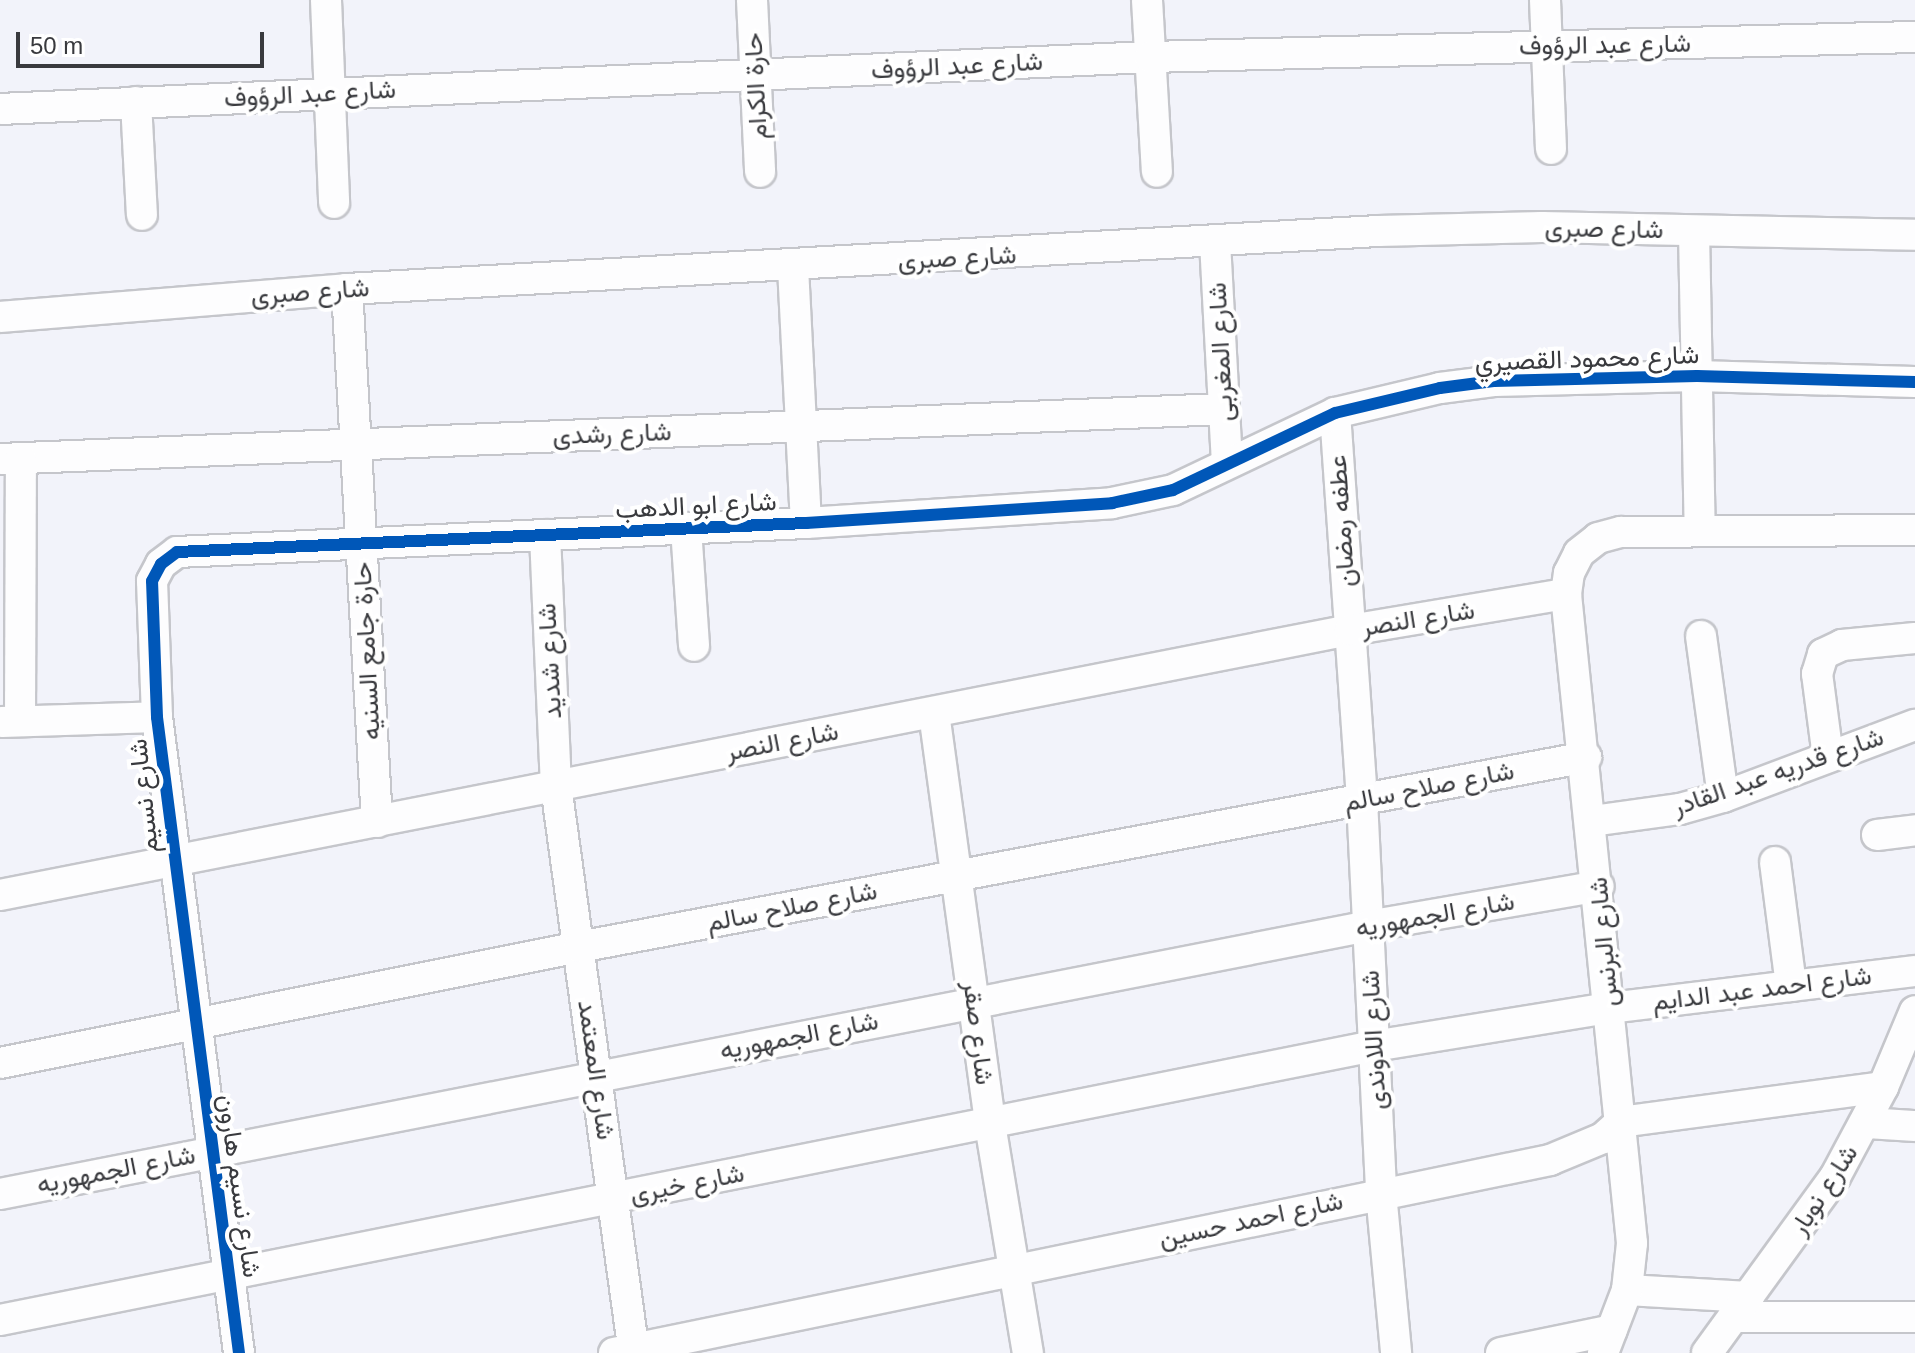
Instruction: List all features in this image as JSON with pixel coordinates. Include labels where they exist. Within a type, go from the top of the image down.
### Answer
[{"type":"street","points":[[326,0],[334,203]]},
{"type":"street","name":"حارة الكرام","points":[[752,0],[760,172]]},
{"type":"street","points":[[1147,0],[1157,172]]},
{"type":"street","points":[[1545,0],[1551,149]]},
{"type":"street","name":"شارع عبد الرؤوف","points":[[0,109],[1150,57],[1915,37]]},
{"type":"street","points":[[136,102],[142,215]]},
{"type":"street","name":"شارع صبرى","points":[[0,317],[347,289],[1542,227],[1915,235]]},
{"type":"street","points":[[1694,231],[1700,531],[1915,530]]},
{"type":"street","name":"شارع المغربى","points":[[1215,242],[1227,462]]},
{"type":"street","points":[[793,267],[806,523]]},
{"type":"street","name":"حارة جامع السنيه","points":[[347,289],[377,822]]},
{"type":"street","name":"شارع محمود القصيري","points":[[1227,462],[1335,413],[1494,381],[1697,376],[1915,382]]},
{"type":"street","name":"شارع رشدى","points":[[11,459],[1224,409]]},
{"type":"street","name":"عطفه رمضان","points":[[1335,413],[1350,630]]},
{"type":"street","points":[[11,459],[10,721],[157,717]]},
{"type":"street","name":"شارع ابو الدهب","points":[[161,564],[177,552],[197,548],[806,523],[1143,499],[1173,490],[1227,462]]},
{"type":"street","points":[[686,528],[694,646]]},
{"type":"street","name":"شارع البرنس","points":[[1608,1342],[1627,1290],[1632,1243],[1586,757],[1566,594],[1579,553],[1598,538],[1621,532],[1700,531]]},
{"type":"street","name":"شارع شديد","points":[[545,535],[556,786]]},
{"type":"street","name":"شارع نسيم","points":[[161,564],[152,581],[157,717],[195,1024]]},
{"type":"street","name":"شارع النصر","points":[[0,895],[1350,630],[1566,594]]},
{"type":"street","name":"شارع اللاوندى","points":[[1350,630],[1362,800],[1381,1193],[1396,1353]]},
{"type":"street","points":[[1701,636],[1723,797]]},
{"type":"street","points":[[1828,757],[1817,674],[1823,654],[1842,645],[1915,638]]},
{"type":"street","name":"شارع صقر","points":[[934,713],[990,1124],[1028,1353]]},
{"type":"street","name":"شارع قدريه عبد القادر","points":[[1592,821],[1680,809],[1723,797],[1915,725]]},
{"type":"street","name":"شارع صلاح سالم","points":[[0,1063],[579,947],[1586,757]]},
{"type":"street","name":"شارع المعتمد","points":[[556,786],[613,1198],[627,1352]]},
{"type":"street","points":[[1877,835],[1915,830]]},
{"type":"street","points":[[1775,862],[1791,986]]},
{"type":"street","name":"شارع الجمهوريه","points":[[0,1194],[1368,926],[1599,886]]},
{"type":"street","name":"شارع احمد عبد الدايم","points":[[1374,1046],[1609,1008],[1915,971]]},
{"type":"street","name":"شارع نوبار","points":[[1707,1353],[1801,1228],[1866,1123],[1915,1011]]},
{"type":"street","name":"شارع نسيم هارون","points":[[195,1024],[239,1353]]},
{"type":"street","name":"شارع خيرى","points":[[0,1320],[1374,1046]]},
{"type":"street","name":"شارع احمد حسين","points":[[627,1352],[1550,1160],[1591,1145],[1621,1122],[1883,1087]]},
{"type":"street","points":[[1866,1123],[1915,1126]]},
{"type":"street","points":[[1627,1290],[1741,1307],[1915,1317]]},
{"type":"street","points":[[1501,1353],[1608,1342]]},
{"type":"cycle path","points":[[239,1353],[157,717],[152,581],[161,564],[177,552],[806,523],[1112,503],[1173,490],[1335,413],[1440,388],[1494,381],[1697,376],[1915,382]]}]
